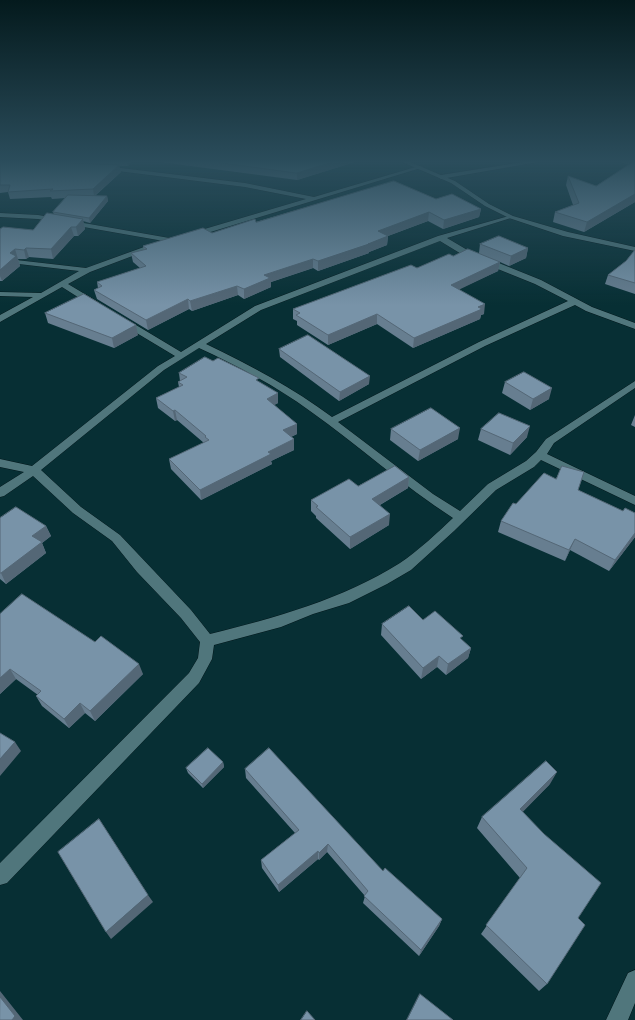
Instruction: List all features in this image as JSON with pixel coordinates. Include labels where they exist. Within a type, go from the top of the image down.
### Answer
[{"type":"street","points":[[0,319],[87,270],[157,246],[284,210]]},
{"type":"street","points":[[497,210],[512,217],[566,234],[635,249]]},
{"type":"street","points":[[0,215],[38,217],[87,227],[182,239]]},
{"type":"street","points":[[0,493],[34,470],[180,355],[258,308],[441,238],[512,217]]},
{"type":"street","points":[[441,238],[466,254],[538,282],[589,309],[635,326]]},
{"type":"street","points":[[19,262],[87,270]]},
{"type":"street","points":[[62,284],[101,308]]},
{"type":"street","points":[[0,294],[42,295]]},
{"type":"street","points":[[331,422],[474,349],[545,314],[574,302]]},
{"type":"street","points":[[114,316],[180,355]]},
{"type":"street","points":[[198,344],[247,368],[313,408],[430,496],[461,517]]},
{"type":"street","points":[[207,641],[276,623],[309,610],[344,599],[406,566],[461,517],[492,486],[530,464],[540,455],[550,441],[635,384]]},
{"type":"street","points":[[540,455],[635,501]]},
{"type":"street","points":[[0,463],[34,470],[77,510],[116,538],[142,568],[186,614],[207,641],[205,659],[194,678],[0,876]]},
{"type":"street","points":[[617,1020],[635,980]]},
{"type":"building","points":[[55,210],[96,210],[89,218],[53,212]]},
{"type":"building","points":[[298,210],[479,210],[444,220],[429,212],[378,231],[388,236],[369,244],[318,261],[313,259],[264,275],[270,278],[244,289],[237,286],[190,301],[188,299],[146,320],[94,290],[102,286],[97,282],[146,266],[131,253],[147,249],[143,246],[203,228],[212,233],[255,219],[256,222]]},
{"type":"building","points":[[561,210],[608,210],[587,222],[555,212]]},
{"type":"building","points":[[47,213],[83,219],[76,227],[71,227],[51,249],[15,249],[10,253],[16,256],[0,270],[0,229],[3,227],[33,230]]},
{"type":"building","points":[[499,236],[528,248],[511,256],[480,244]]},
{"type":"building","points":[[468,249],[500,262],[451,285],[485,304],[478,307],[482,309],[414,338],[377,314],[328,335],[296,315],[300,313],[293,309],[411,265],[417,268],[449,254],[453,256]]},
{"type":"building","points":[[635,250],[635,283],[608,275],[626,261]]},
{"type":"building","points":[[84,294],[136,325],[112,338],[45,313]]},
{"type":"building","points":[[308,335],[370,376],[340,392],[279,349]]},
{"type":"building","points":[[205,357],[213,361],[218,358],[259,378],[256,380],[278,393],[267,399],[297,424],[283,430],[294,439],[268,452],[271,454],[200,490],[169,459],[209,440],[175,410],[173,411],[156,398],[183,385],[178,382],[187,377],[179,373]]},
{"type":"building","points":[[524,372],[552,388],[533,399],[505,382]]},
{"type":"building","points":[[431,408],[460,428],[420,450],[391,429]]},
{"type":"building","points":[[499,413],[530,426],[513,443],[481,429]]},
{"type":"building","points":[[395,466],[409,477],[372,499],[390,514],[350,537],[316,507],[318,506],[311,500],[349,479],[358,486]]},
{"type":"building","points":[[562,466],[584,472],[578,490],[623,511],[625,508],[635,513],[635,533],[615,560],[575,539],[569,550],[501,521],[513,503],[516,504],[544,473],[556,479]]},
{"type":"building","points":[[16,507],[46,526],[32,536],[42,542],[0,573],[0,518]]},
{"type":"building","points":[[22,594],[95,642],[101,636],[139,664],[90,711],[80,703],[64,719],[36,696],[41,691],[10,669],[0,678],[0,614]]},
{"type":"building","points":[[409,606],[423,620],[435,611],[463,636],[460,638],[471,648],[448,664],[439,656],[423,668],[382,624]]},
{"type":"building","points":[[0,733],[15,742],[0,759]]},
{"type":"building","points":[[208,748],[223,762],[202,784],[186,768]]},
{"type":"building","points":[[269,748],[383,871],[385,868],[442,919],[421,950],[364,896],[368,891],[328,844],[319,853],[318,851],[278,885],[261,860],[299,830],[245,769]]},
{"type":"building","points":[[546,761],[557,772],[520,809],[544,834],[601,883],[578,918],[585,925],[547,984],[486,925],[527,868],[482,817]]},
{"type":"building","points":[[99,819],[148,895],[106,932],[58,852]]},
{"type":"building","points":[[420,994],[453,1020],[407,1020]]},
{"type":"building","points":[[0,997],[15,1016],[12,1020],[0,1020]]},
{"type":"building","points":[[307,1011],[315,1020],[301,1020]]}]
